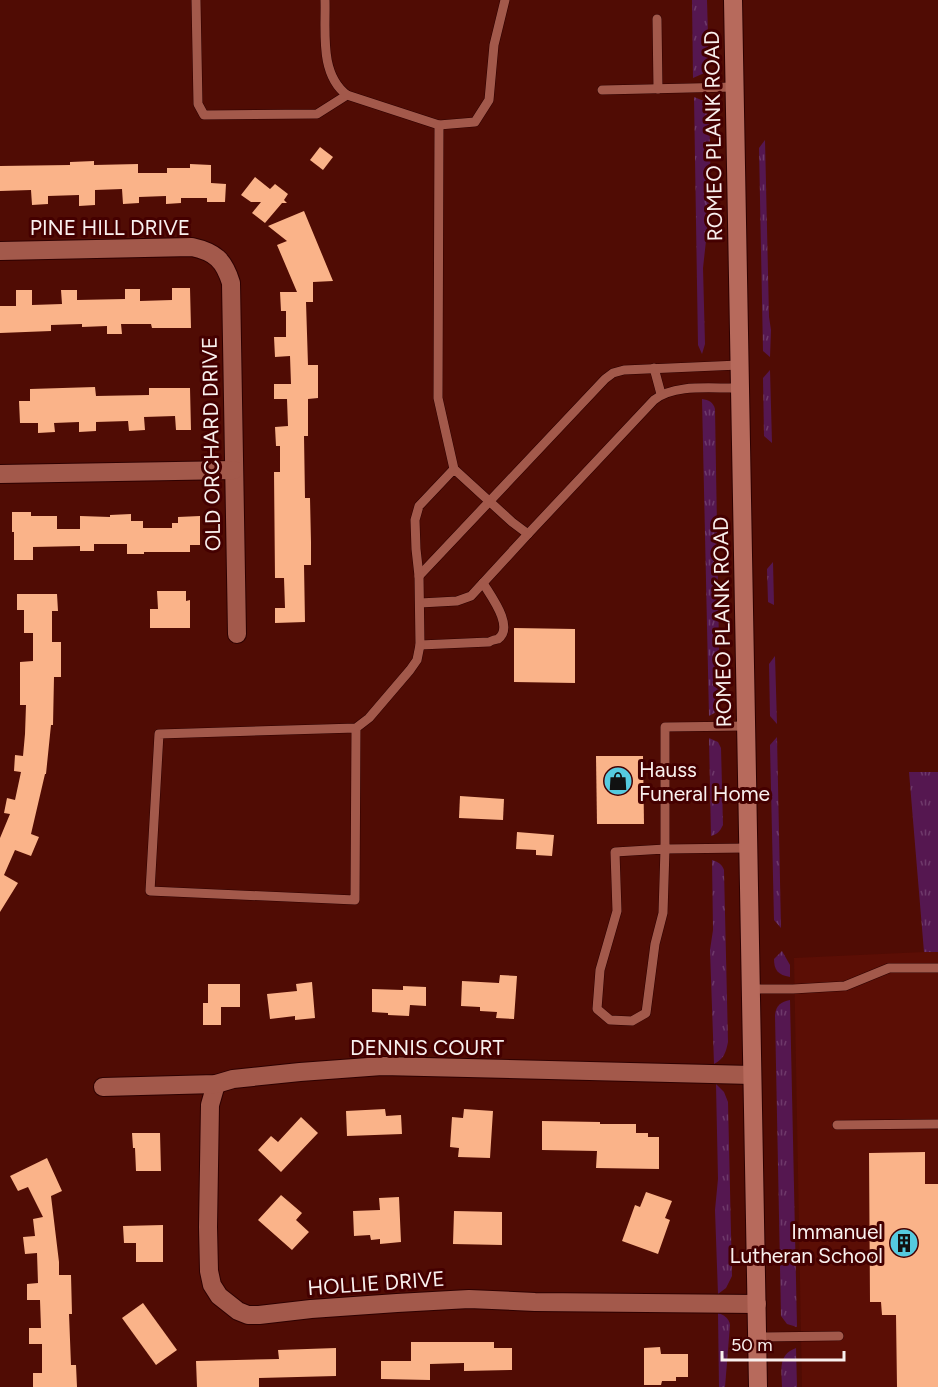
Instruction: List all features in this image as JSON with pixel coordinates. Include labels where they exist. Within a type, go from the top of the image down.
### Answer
[{"type":"main road","name":"ROMEO PLANK ROAD","points":[[733,0],[758,1387]]},
{"type":"street","name":"PINE HILL DRIVE","points":[[0,251],[192,248],[206,250],[218,258]]},
{"type":"street","name":"OLD ORCHARD DRIVE","points":[[218,258],[227,270],[231,283],[237,634]]},
{"type":"street","points":[[0,474],[234,470]]},
{"type":"street","name":"DENNIS COURT","points":[[103,1087],[216,1084],[233,1079],[382,1066],[752,1075]]},
{"type":"street","name":"HOLLIE DRIVE","points":[[216,1084],[210,1106],[209,1271],[212,1285],[219,1296],[248,1316],[386,1303],[469,1299],[535,1302],[757,1304]]},
{"type":"lane","points":[[196,0],[198,104],[204,115],[317,114],[347,94]]},
{"type":"lane","points":[[325,0],[326,61],[339,88],[347,94],[439,125],[476,122],[489,100],[494,45],[505,0]]},
{"type":"lane","points":[[657,19],[658,89]]},
{"type":"lane","points":[[602,90],[734,87]]},
{"type":"lane","points":[[439,125],[438,398],[454,469],[528,534]]},
{"type":"lane","points":[[419,576],[613,373],[624,370],[739,364]]},
{"type":"lane","points":[[654,368],[661,394]]},
{"type":"lane","points":[[420,603],[457,602],[471,596],[661,394],[678,389],[740,388]]},
{"type":"lane","points":[[356,728],[355,900],[150,891],[159,735],[356,728],[369,718],[417,660],[420,645],[420,603],[415,520],[419,506],[454,469]]},
{"type":"lane","points":[[420,645],[489,642],[498,639],[505,625],[502,615],[483,583]]},
{"type":"lane","points":[[746,726],[664,727],[665,849],[663,913],[655,944],[646,1013],[632,1021],[610,1020],[597,1009],[600,970],[617,911],[615,852],[665,849],[748,848]]},
{"type":"lane","points":[[751,989],[845,986],[889,968],[938,968]]},
{"type":"lane","points":[[837,1125],[938,1124]]},
{"type":"lane","points":[[757,1337],[839,1336]]},
{"type":"shaded area","points":[[938,952],[938,1387],[802,1387],[794,958]]},
{"type":"green space","points":[[692,0],[707,0],[709,71],[693,78]]},
{"type":"green space","points":[[694,97],[709,103],[711,195],[703,268],[705,344],[702,354],[698,345]]},
{"type":"green space","points":[[765,140],[770,357],[763,351],[759,148]]},
{"type":"green space","points":[[770,370],[772,443],[764,436],[763,378]]},
{"type":"green space","points":[[702,399],[710,402],[715,409],[720,707],[718,711],[709,716]]},
{"type":"green space","points":[[773,562],[774,605],[768,602],[767,569]]},
{"type":"green space","points":[[775,656],[777,724],[770,716],[769,664]]},
{"type":"green space","points":[[777,737],[781,928],[774,920],[770,745]]},
{"type":"green space","points":[[709,738],[718,742],[721,748],[723,825],[711,836]]},
{"type":"green space","points":[[909,772],[938,772],[938,952],[924,952]]},
{"type":"green space","points":[[712,860],[720,864],[724,870],[728,1042],[724,1055],[714,1064],[710,950],[713,930]]},
{"type":"green space","points":[[782,951],[790,965],[790,977],[782,975],[775,966],[774,959]]},
{"type":"green space","points":[[790,1000],[797,1327],[787,1324],[781,1316],[775,1015],[780,1004]]},
{"type":"green space","points":[[716,1084],[724,1092],[728,1102],[732,1276],[726,1288],[718,1294],[715,1210],[718,1179]]},
{"type":"green space","points":[[718,1313],[729,1320],[730,1325],[725,1387],[719,1387]]},
{"type":"green space","points":[[796,1348],[797,1387],[782,1387],[783,1359]]},
{"type":"building","points":[[320,147],[333,157],[323,170],[310,160]]},
{"type":"building","points":[[94,161],[94,165],[138,164],[138,173],[167,173],[167,168],[190,168],[190,164],[211,165],[211,183],[226,184],[225,202],[207,202],[207,198],[181,198],[181,203],[166,204],[166,196],[139,197],[139,203],[123,204],[122,189],[95,190],[95,205],[79,206],[79,195],[48,196],[48,204],[32,205],[31,190],[0,191],[0,166],[70,165],[70,162]]},
{"type":"building","points":[[255,177],[270,189],[275,184],[288,194],[284,200],[287,203],[282,203],[265,223],[252,213],[261,202],[251,202],[241,195]]},
{"type":"building","points":[[304,211],[333,281],[313,282],[313,302],[306,302],[308,365],[318,365],[318,398],[308,399],[308,436],[304,436],[305,498],[310,498],[311,542],[311,565],[304,565],[305,622],[275,623],[275,608],[285,608],[284,578],[275,578],[274,472],[280,472],[280,446],[276,446],[275,427],[288,426],[287,399],[274,399],[274,384],[291,384],[290,356],[275,357],[274,337],[286,337],[286,311],[281,311],[280,292],[297,292],[277,245],[287,241],[268,226]]},
{"type":"building","points":[[172,288],[190,288],[191,328],[152,328],[151,324],[121,324],[122,334],[107,334],[107,326],[82,327],[82,324],[51,325],[51,331],[0,333],[0,306],[16,306],[16,290],[32,290],[32,305],[62,304],[61,290],[77,290],[77,300],[125,299],[125,289],[140,289],[140,301],[172,300]]},
{"type":"building","points":[[95,387],[96,396],[149,395],[149,388],[190,388],[191,430],[176,430],[175,416],[144,417],[145,430],[129,431],[128,421],[96,422],[96,431],[79,432],[79,422],[54,423],[55,432],[38,433],[38,423],[20,423],[19,401],[30,401],[30,389]]},
{"type":"building","points":[[12,512],[31,512],[31,516],[57,516],[57,529],[80,529],[80,516],[110,517],[110,515],[131,514],[131,521],[143,521],[143,528],[172,528],[172,523],[178,523],[178,517],[200,516],[200,545],[190,545],[190,552],[144,552],[144,554],[127,554],[127,544],[94,544],[94,551],[80,551],[80,546],[33,547],[33,560],[14,560]]},
{"type":"building","points":[[157,591],[186,591],[186,601],[190,600],[190,628],[150,628],[150,609],[158,609]]},
{"type":"building","points":[[17,594],[57,594],[58,611],[52,611],[52,642],[61,642],[61,677],[54,677],[53,725],[51,725],[46,774],[31,834],[39,837],[31,856],[15,850],[4,875],[18,883],[0,912],[0,838],[10,814],[4,813],[7,798],[15,800],[21,772],[14,771],[15,755],[23,756],[25,734],[26,705],[20,705],[20,662],[33,661],[33,633],[24,633],[24,610],[17,610]]},
{"type":"building","points":[[514,628],[575,629],[575,683],[514,682]]},
{"type":"building","points":[[596,756],[643,756],[644,824],[597,824]]},
{"type":"building","points":[[460,796],[504,799],[503,820],[459,818]]},
{"type":"building","points":[[517,832],[554,835],[552,856],[536,855],[536,850],[516,849]]},
{"type":"building","points":[[500,975],[517,976],[514,1019],[496,1018],[497,1012],[480,1011],[480,1007],[461,1006],[462,981],[499,983]]},
{"type":"building","points":[[312,982],[315,1018],[295,1020],[295,1016],[270,1019],[267,994],[297,991],[296,984]]},
{"type":"building","points":[[208,984],[240,984],[240,1007],[221,1007],[221,1025],[203,1025],[203,1003],[208,1003]]},
{"type":"building","points":[[403,986],[426,987],[426,1006],[410,1005],[409,1016],[372,1012],[372,989],[403,990]]},
{"type":"building","points":[[385,1109],[386,1116],[401,1115],[402,1134],[347,1136],[346,1111]]},
{"type":"building","points":[[464,1109],[493,1111],[490,1158],[458,1157],[459,1148],[450,1147],[452,1117],[463,1118]]},
{"type":"building","points":[[301,1117],[318,1133],[281,1172],[258,1150],[271,1136],[278,1142]]},
{"type":"building","points":[[542,1121],[636,1124],[636,1133],[648,1133],[648,1137],[659,1137],[659,1169],[596,1168],[597,1151],[542,1150]]},
{"type":"building","points":[[132,1133],[160,1133],[161,1171],[136,1171]]},
{"type":"building","name":"Immanuel Lutheran School","points":[[925,1152],[925,1184],[938,1184],[938,1387],[897,1387],[896,1315],[882,1315],[881,1302],[870,1302],[869,1153]]},
{"type":"building","points":[[47,1158],[62,1191],[51,1196],[59,1275],[71,1275],[72,1314],[69,1314],[71,1365],[76,1365],[77,1387],[33,1387],[33,1373],[42,1373],[42,1344],[29,1344],[29,1328],[41,1328],[40,1300],[27,1300],[27,1284],[38,1283],[37,1253],[25,1254],[23,1237],[35,1236],[33,1219],[43,1217],[28,1187],[18,1191],[10,1176]]},
{"type":"building","points":[[646,1192],[672,1201],[665,1218],[670,1220],[658,1254],[622,1241],[635,1205],[640,1207]]},
{"type":"building","points":[[281,1195],[302,1213],[296,1220],[309,1232],[292,1250],[258,1220]]},
{"type":"building","points":[[399,1197],[401,1242],[380,1244],[380,1239],[371,1240],[370,1235],[354,1236],[353,1211],[380,1210],[379,1198]]},
{"type":"building","points":[[454,1211],[502,1212],[502,1245],[453,1244]]},
{"type":"building","points":[[163,1225],[163,1262],[136,1262],[136,1243],[124,1243],[123,1226]]},
{"type":"building","points":[[143,1303],[177,1350],[156,1365],[122,1318]]},
{"type":"building","points":[[411,1342],[494,1342],[494,1348],[512,1348],[512,1370],[464,1371],[464,1363],[430,1364],[430,1380],[381,1379],[381,1361],[411,1361]]},
{"type":"building","points":[[660,1347],[661,1354],[688,1354],[688,1377],[676,1377],[676,1381],[662,1381],[661,1385],[644,1385],[644,1348]]},
{"type":"building","points":[[336,1348],[336,1376],[259,1378],[259,1387],[197,1387],[196,1361],[279,1359],[278,1350]]},
{"type":"place","name":"Hauss Funeral Home","points":[[618,781]]},
{"type":"place","name":"Immanuel Lutheran School","points":[[904,1243]]}]
